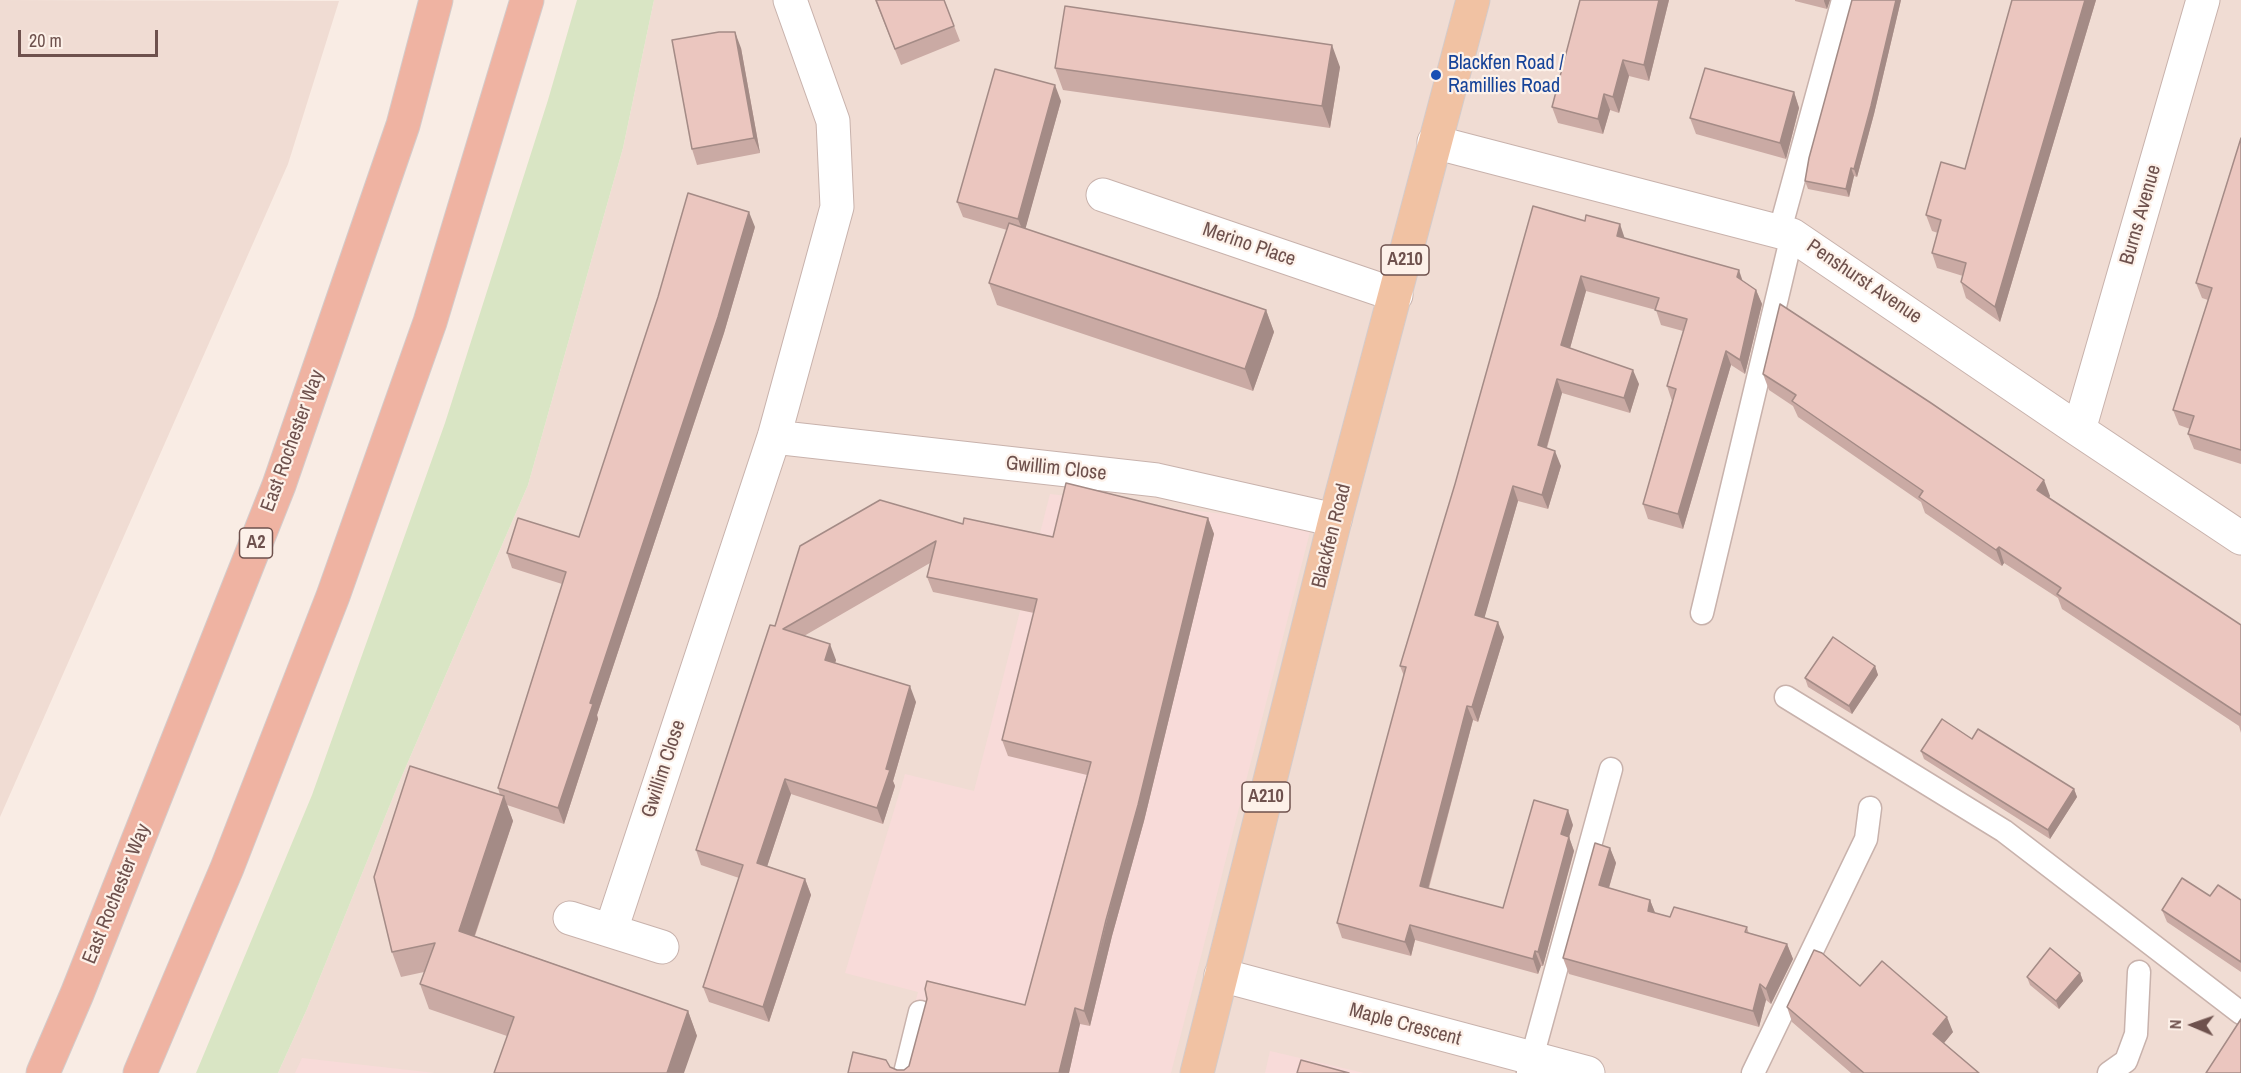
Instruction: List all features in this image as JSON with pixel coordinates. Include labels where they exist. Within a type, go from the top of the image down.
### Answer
[{"type":"highway","name":"East Rochester Way","points":[[43,1073],[77,994],[279,485],[403,125],[436,0]]},
{"type":"highway","points":[[140,1073],[226,868],[333,596],[430,322],[527,0]]},
{"type":"main road","name":"Blackfen Road","points":[[1197,1073],[1335,520],[1473,0]]},
{"type":"street","name":"Gwillim Close","points":[[611,930],[774,437],[837,207],[833,121],[789,0]]},
{"type":"street","name":"Burns Avenue","points":[[2079,430],[2203,0]]},
{"type":"street","name":"Penshurst Avenue","points":[[1434,142],[1786,232],[2241,538]]},
{"type":"street","name":"Merino Place","points":[[1103,195],[1396,295]]},
{"type":"street","name":"Gwillim Close","points":[[774,437],[1157,480],[1335,520]]},
{"type":"street","points":[[570,918],[662,947]]},
{"type":"street","name":"Maple Crescent","points":[[1221,975],[1530,1066],[1588,1073]]},
{"type":"lane","points":[[1702,613],[1786,232],[1843,0]]},
{"type":"lane","points":[[1786,697],[2004,831],[2238,1005]]},
{"type":"lane","points":[[1530,1066],[1611,769]]},
{"type":"lane","points":[[1753,1073],[1866,839],[1870,808]]},
{"type":"lane","points":[[2109,1073],[2126,1061],[2136,1034],[2139,972]]},
{"type":"lane","points":[[905,1073],[920,1012]]},
{"type":"shaded area","points":[[0,0],[339,1],[288,164],[0,817]]},
{"type":"shaded area","points":[[654,0],[2241,0],[2241,1073],[278,1073],[307,1009],[398,785],[528,485],[623,148]]},
{"type":"shaded area","points":[[1050,494],[1312,524],[1171,1073],[897,1073],[918,992],[845,973],[905,774],[974,791]]},
{"type":"shaded area","points":[[1270,1051],[1364,1073],[1265,1073]]},
{"type":"shaded area","points":[[302,1058],[435,1073],[295,1073]]},
{"type":"green space","points":[[577,0],[654,0],[623,148],[528,485],[398,785],[307,1009],[278,1073],[196,1073],[312,795],[445,423],[548,100]]},
{"type":"building","points":[[876,0],[944,0],[954,26],[895,49]]},
{"type":"building","points":[[1580,0],[1659,0],[1644,65],[1623,60],[1613,97],[1604,94],[1598,119],[1552,107]]},
{"type":"building","points":[[1852,0],[1896,0],[1871,106],[1854,169],[1851,168],[1846,189],[1805,181],[1809,158]]},
{"type":"building","points":[[2012,0],[2085,0],[1995,307],[1961,282],[1966,263],[1932,253],[1941,220],[1926,215],[1941,162],[1965,169]]},
{"type":"building","points":[[1065,6],[1332,45],[1322,106],[1055,68]]},
{"type":"building","points":[[719,32],[735,32],[754,138],[692,149],[672,40]]},
{"type":"building","points":[[1705,68],[1794,92],[1780,143],[1690,118]]},
{"type":"building","points":[[995,69],[1055,85],[1018,219],[957,202]]},
{"type":"building","points":[[2241,138],[2241,450],[2188,434],[2194,416],[2173,410],[2212,288],[2196,283]]},
{"type":"building","points":[[688,193],[749,212],[718,317],[590,703],[593,704],[558,808],[498,788],[566,572],[507,553],[518,518],[579,537],[658,297]]},
{"type":"building","points":[[1533,206],[1585,221],[1586,215],[1620,224],[1617,236],[1739,270],[1737,277],[1756,290],[1740,360],[1726,351],[1678,514],[1643,504],[1676,389],[1667,386],[1687,319],[1655,310],[1659,298],[1581,276],[1561,345],[1633,370],[1624,398],[1557,379],[1538,445],[1555,451],[1542,495],[1513,486],[1475,615],[1498,622],[1472,707],[1467,706],[1420,886],[1503,908],[1534,800],[1568,810],[1561,834],[1569,837],[1538,952],[1535,951],[1533,959],[1410,925],[1405,942],[1337,923],[1406,667],[1400,666],[1455,484]]},
{"type":"building","points":[[1009,223],[1266,310],[1245,369],[989,283]]},
{"type":"building","points":[[1780,304],[2044,480],[2037,490],[2241,625],[2241,715],[2057,594],[2061,588],[1999,547],[1996,550],[1919,497],[1923,491],[1792,401],[1796,395],[1763,374]]},
{"type":"building","points":[[1066,483],[1208,518],[1138,805],[1084,1011],[1075,1008],[1059,1073],[848,1073],[853,1052],[886,1060],[890,1067],[897,1070],[904,1070],[909,1066],[927,999],[925,989],[927,981],[1025,1005],[1091,762],[1002,740],[1037,599],[927,577],[936,541],[783,629],[830,644],[825,660],[910,686],[886,769],[890,770],[877,808],[785,779],[757,863],[805,879],[763,1007],[703,987],[743,865],[696,850],[770,625],[775,626],[800,546],[880,500],[963,524],[964,518],[1053,537]]},
{"type":"building","points":[[1833,637],[1875,666],[1849,706],[1805,678]]},
{"type":"building","points":[[1942,719],[1972,739],[1978,729],[2074,789],[2048,830],[1921,751]]},
{"type":"building","points":[[410,766],[504,796],[459,931],[688,1011],[667,1073],[494,1073],[514,1017],[420,984],[435,943],[392,952],[374,877]]},
{"type":"building","points":[[1595,843],[1610,848],[1599,885],[1650,900],[1648,911],[1670,917],[1674,907],[1747,927],[1745,932],[1787,944],[1766,989],[1760,984],[1753,1011],[1563,958]]},
{"type":"building","points":[[2182,878],[2210,896],[2218,885],[2241,900],[2241,962],[2162,910]]},
{"type":"building","points":[[2050,948],[2080,973],[2056,1001],[2027,977]]},
{"type":"building","points":[[1814,950],[1822,953],[1860,986],[1882,961],[1947,1017],[1933,1034],[1979,1073],[1864,1073],[1787,1007]]},
{"type":"building","points":[[2241,1019],[2241,1073],[2206,1073]]},
{"type":"building","points":[[1301,1060],[1349,1073],[1297,1073]]},
{"type":"place","name":"Blackfen Road / Ramillies Road","points":[[1436,75]]}]
